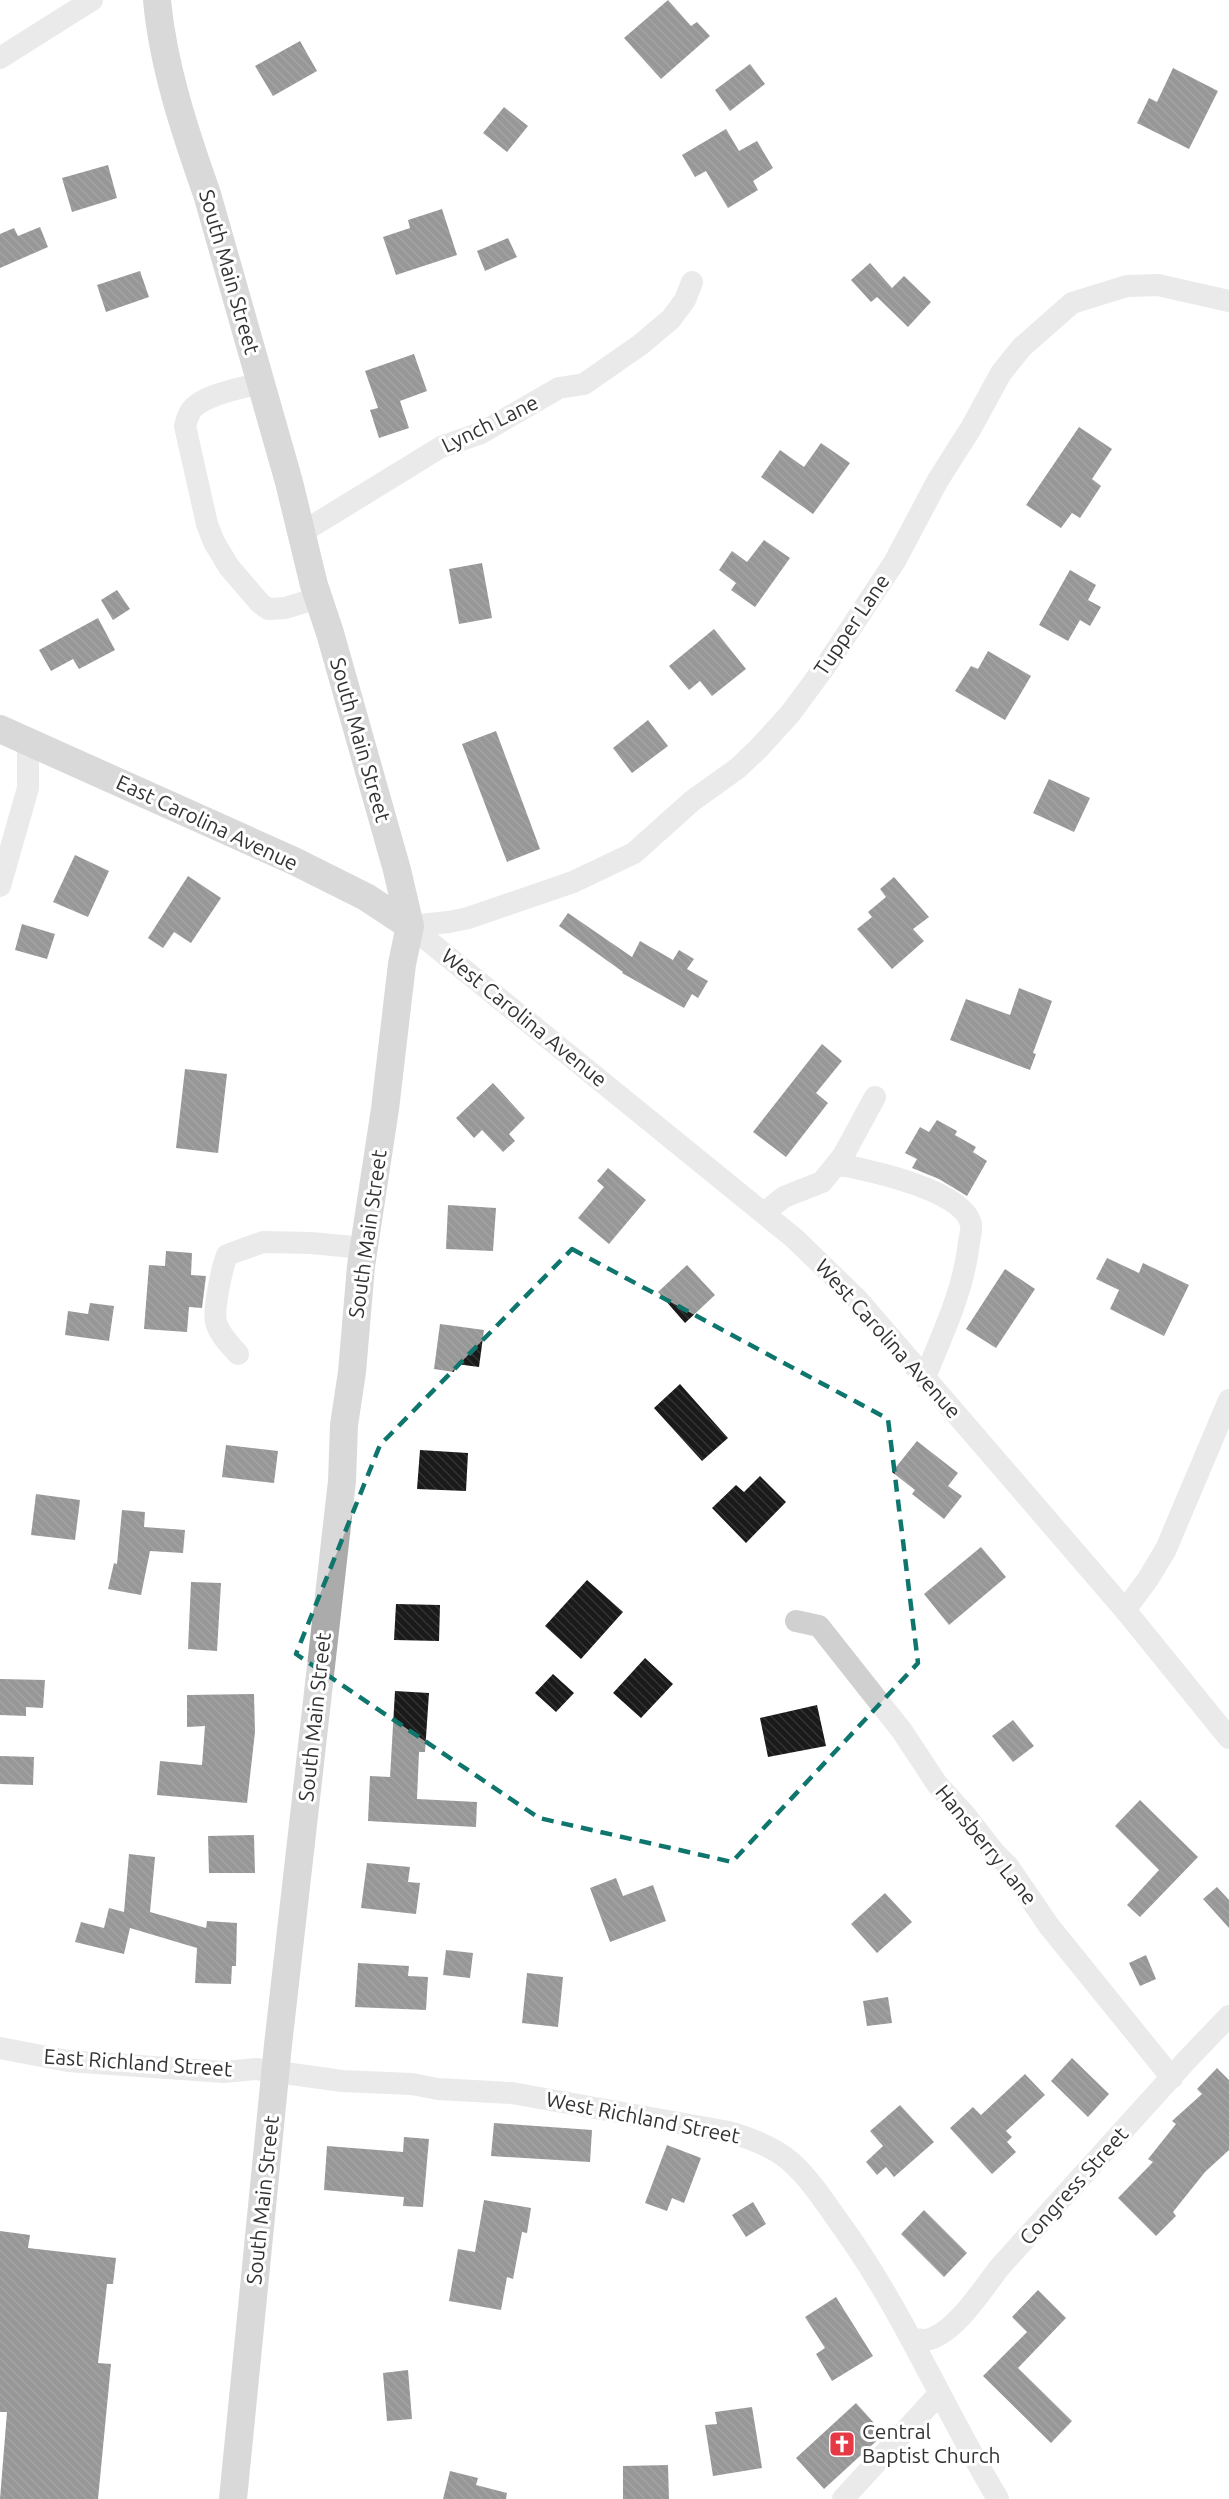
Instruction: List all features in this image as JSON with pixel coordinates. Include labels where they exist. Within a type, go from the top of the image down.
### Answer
[{"type":"main road","name":"South Main Street","points":[[158,0],[160,33],[261,383],[318,598],[397,870],[410,926],[402,964],[385,1109],[364,1248],[344,1425],[342,1481],[316,1695],[233,2499]]},
{"type":"main road","name":"East Carolina Avenue","points":[[0,729],[294,861],[366,897],[410,926]]},
{"type":"street","points":[[0,58],[92,0]]},
{"type":"street","name":"Lynch Lane","points":[[301,533],[441,447],[481,433],[559,387],[584,384],[671,320],[685,300],[692,282]]},
{"type":"street","name":"Tupper Lane","points":[[410,926],[468,918],[573,882],[634,853],[692,801],[738,768],[790,714],[829,661],[895,561],[938,480],[971,428],[1001,373],[1022,347],[1072,303],[1127,286],[1158,285],[1229,301]]},
{"type":"street","points":[[261,383],[217,395],[196,406],[190,412],[185,426],[207,524],[214,542],[229,567],[268,609],[285,608],[318,598]]},
{"type":"street","points":[[0,886],[28,788],[28,741]]},
{"type":"street","name":"West Carolina Avenue","points":[[410,926],[794,1238],[858,1300],[1125,1610],[1229,1738]]},
{"type":"street","points":[[764,1213],[784,1197],[822,1182],[843,1156],[875,1097]]},
{"type":"street","points":[[837,1164],[894,1176],[951,1200],[965,1213],[971,1224],[967,1263],[953,1309],[924,1377]]},
{"type":"street","points":[[238,1354],[225,1340],[216,1321],[221,1268],[227,1255],[263,1242],[311,1243],[364,1248]]},
{"type":"street","points":[[1125,1610],[1166,1549],[1229,1400]]},
{"type":"street","name":"Hansberry Lane","points":[[796,1621],[819,1626],[902,1731],[937,1784],[1008,1866],[1049,1926],[1172,2078]]},
{"type":"street","name":"Congress Street","points":[[912,2339],[930,2339],[950,2326],[977,2300],[999,2268],[1229,2016]]},
{"type":"street","name":"East Richland Street","points":[[0,2048],[68,2061],[224,2072],[256,2069],[276,2072]]},
{"type":"street","name":"West Richland Street","points":[[276,2072],[342,2081],[412,2084],[438,2089],[512,2093],[749,2138],[788,2159],[805,2175],[868,2262],[912,2339],[964,2442],[998,2499]]},
{"type":"street","points":[[843,2499],[939,2394]]},
{"type":"highlighted area","points":[[572,1249],[888,1419],[918,1663],[732,1862],[539,1818],[296,1654],[380,1445]]},
{"type":"building","points":[[668,0],[691,26],[697,22],[710,36],[661,79],[624,38]]},
{"type":"building","points":[[300,41],[317,71],[273,96],[255,66]]},
{"type":"building","points":[[750,64],[765,84],[730,111],[715,90]]},
{"type":"building","points":[[1173,68],[1218,91],[1189,149],[1137,123],[1149,98],[1157,102]]},
{"type":"building","points":[[504,107],[528,126],[507,152],[483,133]]},
{"type":"building","points":[[726,129],[739,151],[757,141],[773,168],[753,181],[758,190],[728,208],[706,171],[695,177],[682,155]]},
{"type":"building","points":[[108,165],[117,198],[72,212],[62,178]]},
{"type":"building","points":[[442,209],[457,255],[396,275],[383,237],[410,228],[408,220]]},
{"type":"building","points":[[40,227],[48,247],[0,268],[0,234],[14,228],[18,236]]},
{"type":"building","points":[[508,238],[517,257],[485,271],[477,251]]},
{"type":"building","points":[[870,263],[892,288],[904,276],[931,302],[908,327],[877,297],[871,302],[851,280]]},
{"type":"building","points":[[140,271],[149,297],[106,312],[97,285]]},
{"type":"building","points":[[414,354],[427,391],[400,401],[409,428],[379,438],[370,410],[378,408],[365,371]]},
{"type":"building","points":[[1079,427],[1112,449],[1092,479],[1101,486],[1080,518],[1072,513],[1061,528],[1026,505]]},
{"type":"building","points":[[821,443],[850,463],[813,514],[761,477],[780,450],[804,467]]},
{"type":"building","points":[[764,540],[790,558],[755,607],[731,590],[736,583],[719,570],[732,551],[747,562]]},
{"type":"building","points":[[482,563],[492,618],[459,624],[449,569]]},
{"type":"building","points":[[1070,570],[1096,585],[1088,600],[1101,607],[1090,626],[1080,620],[1068,641],[1039,625]]},
{"type":"building","points":[[117,590],[130,609],[113,620],[101,600]]},
{"type":"building","points":[[98,618],[115,650],[79,669],[73,659],[51,671],[39,650]]},
{"type":"building","points":[[714,629],[746,669],[712,696],[700,681],[689,690],[669,666]]},
{"type":"building","points":[[988,651],[1031,676],[1005,720],[955,691],[971,666],[978,669]]},
{"type":"building","points":[[648,720],[668,746],[632,773],[613,748]]},
{"type":"building","points":[[496,731],[540,849],[507,862],[462,744]]},
{"type":"building","points":[[1049,779],[1090,798],[1074,832],[1033,813]]},
{"type":"building","points":[[75,855],[109,871],[88,917],[53,902]]},
{"type":"building","points":[[188,876],[221,898],[191,943],[174,932],[163,948],[148,938]]},
{"type":"building","points":[[894,877],[929,917],[913,929],[924,941],[892,969],[857,929],[872,917],[868,912],[886,897],[880,889]]},
{"type":"building","points":[[568,913],[632,957],[640,941],[673,960],[679,950],[694,959],[687,969],[708,981],[698,998],[692,994],[684,1008],[622,973],[559,926]]},
{"type":"building","points":[[22,924],[55,934],[47,959],[15,950]]},
{"type":"building","points":[[1019,988],[1052,1001],[1033,1053],[1036,1054],[1030,1070],[950,1040],[966,999],[1010,1015]]},
{"type":"building","points":[[822,1044],[842,1061],[816,1093],[828,1103],[786,1157],[753,1132]]},
{"type":"building","points":[[185,1069],[227,1074],[218,1153],[176,1148]]},
{"type":"building","points":[[493,1083],[525,1118],[509,1134],[515,1141],[503,1152],[482,1130],[474,1138],[456,1118]]},
{"type":"building","points":[[937,1120],[957,1131],[955,1135],[976,1147],[973,1152],[987,1161],[967,1196],[939,1179],[912,1168],[917,1159],[905,1153],[920,1127],[929,1132]]},
{"type":"building","points":[[608,1168],[646,1200],[609,1244],[578,1218],[604,1187],[597,1181]]},
{"type":"building","points":[[448,1205],[496,1208],[493,1251],[446,1249]]},
{"type":"building","points":[[166,1251],[192,1253],[191,1275],[206,1276],[202,1308],[189,1307],[187,1332],[144,1329],[149,1265],[165,1266]]},
{"type":"building","points":[[1107,1258],[1139,1273],[1143,1263],[1189,1285],[1164,1336],[1110,1309],[1119,1290],[1096,1279]]},
{"type":"building","points":[[687,1265],[715,1295],[685,1323],[658,1292]]},
{"type":"building","points":[[1005,1269],[1035,1289],[996,1348],[966,1329]]},
{"type":"building","points":[[90,1303],[114,1306],[109,1341],[65,1335],[68,1311],[88,1314]]},
{"type":"building","points":[[440,1324],[484,1330],[479,1367],[456,1364],[454,1372],[434,1369]]},
{"type":"building","points":[[680,1384],[728,1438],[702,1461],[654,1408]]},
{"type":"building","points":[[917,1441],[958,1473],[948,1486],[962,1496],[944,1519],[912,1494],[915,1490],[892,1472]]},
{"type":"building","points":[[226,1445],[278,1451],[274,1483],[222,1477]]},
{"type":"building","points":[[420,1450],[468,1453],[466,1491],[417,1489]]},
{"type":"building","points":[[760,1476],[786,1502],[746,1543],[712,1508],[736,1485],[744,1492]]},
{"type":"building","points":[[36,1494],[80,1500],[75,1540],[31,1535]]},
{"type":"building","points":[[122,1510],[145,1512],[144,1527],[185,1530],[183,1553],[150,1551],[141,1595],[108,1589],[114,1563],[117,1564]]},
{"type":"building","points":[[981,1547],[1006,1577],[949,1625],[924,1594]]},
{"type":"building","points":[[587,1580],[623,1612],[581,1659],[545,1626]]},
{"type":"building","points":[[191,1582],[221,1583],[217,1651],[188,1649]]},
{"type":"building","points":[[396,1604],[440,1605],[439,1641],[394,1640]]},
{"type":"building","points":[[645,1658],[673,1684],[641,1718],[613,1693]]},
{"type":"building","points":[[553,1674],[574,1693],[556,1712],[535,1693]]},
{"type":"building","points":[[0,1679],[45,1680],[43,1708],[26,1707],[26,1716],[0,1715]]},
{"type":"building","points":[[395,1691],[429,1693],[425,1752],[419,1752],[417,1799],[477,1802],[476,1827],[368,1821],[370,1776],[390,1777]]},
{"type":"building","points":[[254,1694],[255,1732],[247,1803],[157,1795],[160,1761],[202,1765],[205,1726],[187,1727],[187,1695]]},
{"type":"building","points":[[817,1705],[826,1746],[768,1757],[760,1718]]},
{"type":"building","points":[[1013,1720],[1034,1746],[1013,1762],[992,1736]]},
{"type":"building","points":[[0,1756],[34,1757],[33,1785],[0,1784]]},
{"type":"building","points":[[1140,1800],[1198,1857],[1140,1917],[1127,1905],[1159,1870],[1115,1826]]},
{"type":"building","points":[[254,1835],[255,1873],[209,1873],[208,1836]]},
{"type":"building","points":[[129,1854],[155,1857],[150,1912],[206,1928],[207,1921],[237,1923],[236,1966],[232,1966],[231,1984],[195,1983],[197,1948],[130,1928],[124,1954],[75,1942],[81,1922],[104,1928],[109,1908],[124,1912]]},
{"type":"building","points":[[367,1863],[410,1867],[408,1882],[420,1883],[416,1914],[361,1908]]},
{"type":"building","points":[[616,1878],[623,1896],[653,1885],[666,1921],[610,1942],[590,1888]]},
{"type":"building","points":[[1217,1887],[1229,1900],[1229,1928],[1203,1899]]},
{"type":"building","points":[[885,1893],[912,1922],[877,1953],[851,1924]]},
{"type":"building","points":[[446,1950],[473,1953],[470,1978],[443,1975]]},
{"type":"building","points":[[1146,1955],[1156,1979],[1140,1986],[1129,1963]]},
{"type":"building","points":[[358,1963],[409,1966],[408,1976],[428,1977],[426,2010],[355,2007]]},
{"type":"building","points":[[527,1973],[563,1977],[558,2027],[522,2023]]},
{"type":"building","points":[[888,1997],[892,2023],[867,2026],[863,2001]]},
{"type":"building","points":[[1072,2058],[1109,2094],[1088,2117],[1051,2081]]},
{"type":"building","points":[[1217,2068],[1229,2080],[1229,2150],[1205,2172],[1173,2212],[1176,2216],[1156,2236],[1118,2198],[1153,2162],[1148,2159],[1176,2124],[1172,2121],[1202,2094],[1197,2089]]},
{"type":"building","points":[[1025,2074],[1045,2095],[1006,2131],[1012,2137],[1007,2142],[1016,2152],[992,2174],[950,2128],[973,2107],[981,2115]]},
{"type":"building","points":[[900,2105],[934,2142],[894,2177],[886,2167],[877,2175],[866,2162],[883,2146],[870,2131]]},
{"type":"building","points":[[494,2123],[592,2130],[590,2162],[491,2156]]},
{"type":"building","points":[[404,2137],[429,2139],[423,2207],[403,2206],[404,2197],[324,2190],[327,2146],[403,2152]]},
{"type":"building","points":[[667,2145],[701,2158],[684,2203],[672,2198],[667,2211],[645,2203]]},
{"type":"building","points":[[484,2200],[531,2208],[527,2233],[522,2232],[513,2279],[507,2277],[501,2310],[449,2301],[458,2249],[475,2252]]},
{"type":"building","points":[[753,2202],[766,2224],[746,2237],[732,2215]]},
{"type":"building","points":[[924,2210],[967,2253],[944,2277],[901,2234]]},
{"type":"building","points":[[0,2231],[30,2235],[28,2248],[116,2258],[113,2284],[107,2284],[98,2363],[111,2364],[98,2499],[0,2499],[7,2412],[0,2412]]},
{"type":"building","points":[[1038,2290],[1066,2318],[1018,2368],[1072,2421],[1051,2443],[983,2376],[1027,2332],[1012,2317]]},
{"type":"building","points":[[836,2297],[873,2356],[832,2381],[816,2354],[825,2348],[805,2317]]},
{"type":"building","points":[[408,2370],[412,2419],[387,2421],[383,2373]]},
{"type":"building","points":[[856,2403],[884,2434],[824,2489],[796,2458]]},
{"type":"building","points":[[752,2407],[762,2468],[713,2476],[705,2425],[717,2424],[715,2412]]},
{"type":"building","points":[[668,2465],[669,2499],[623,2499],[623,2466]]},
{"type":"building","points":[[450,2471],[478,2478],[476,2485],[507,2493],[506,2499],[443,2499]]},
{"type":"place","name":"Central Baptist Church","points":[[842,2444]]}]
